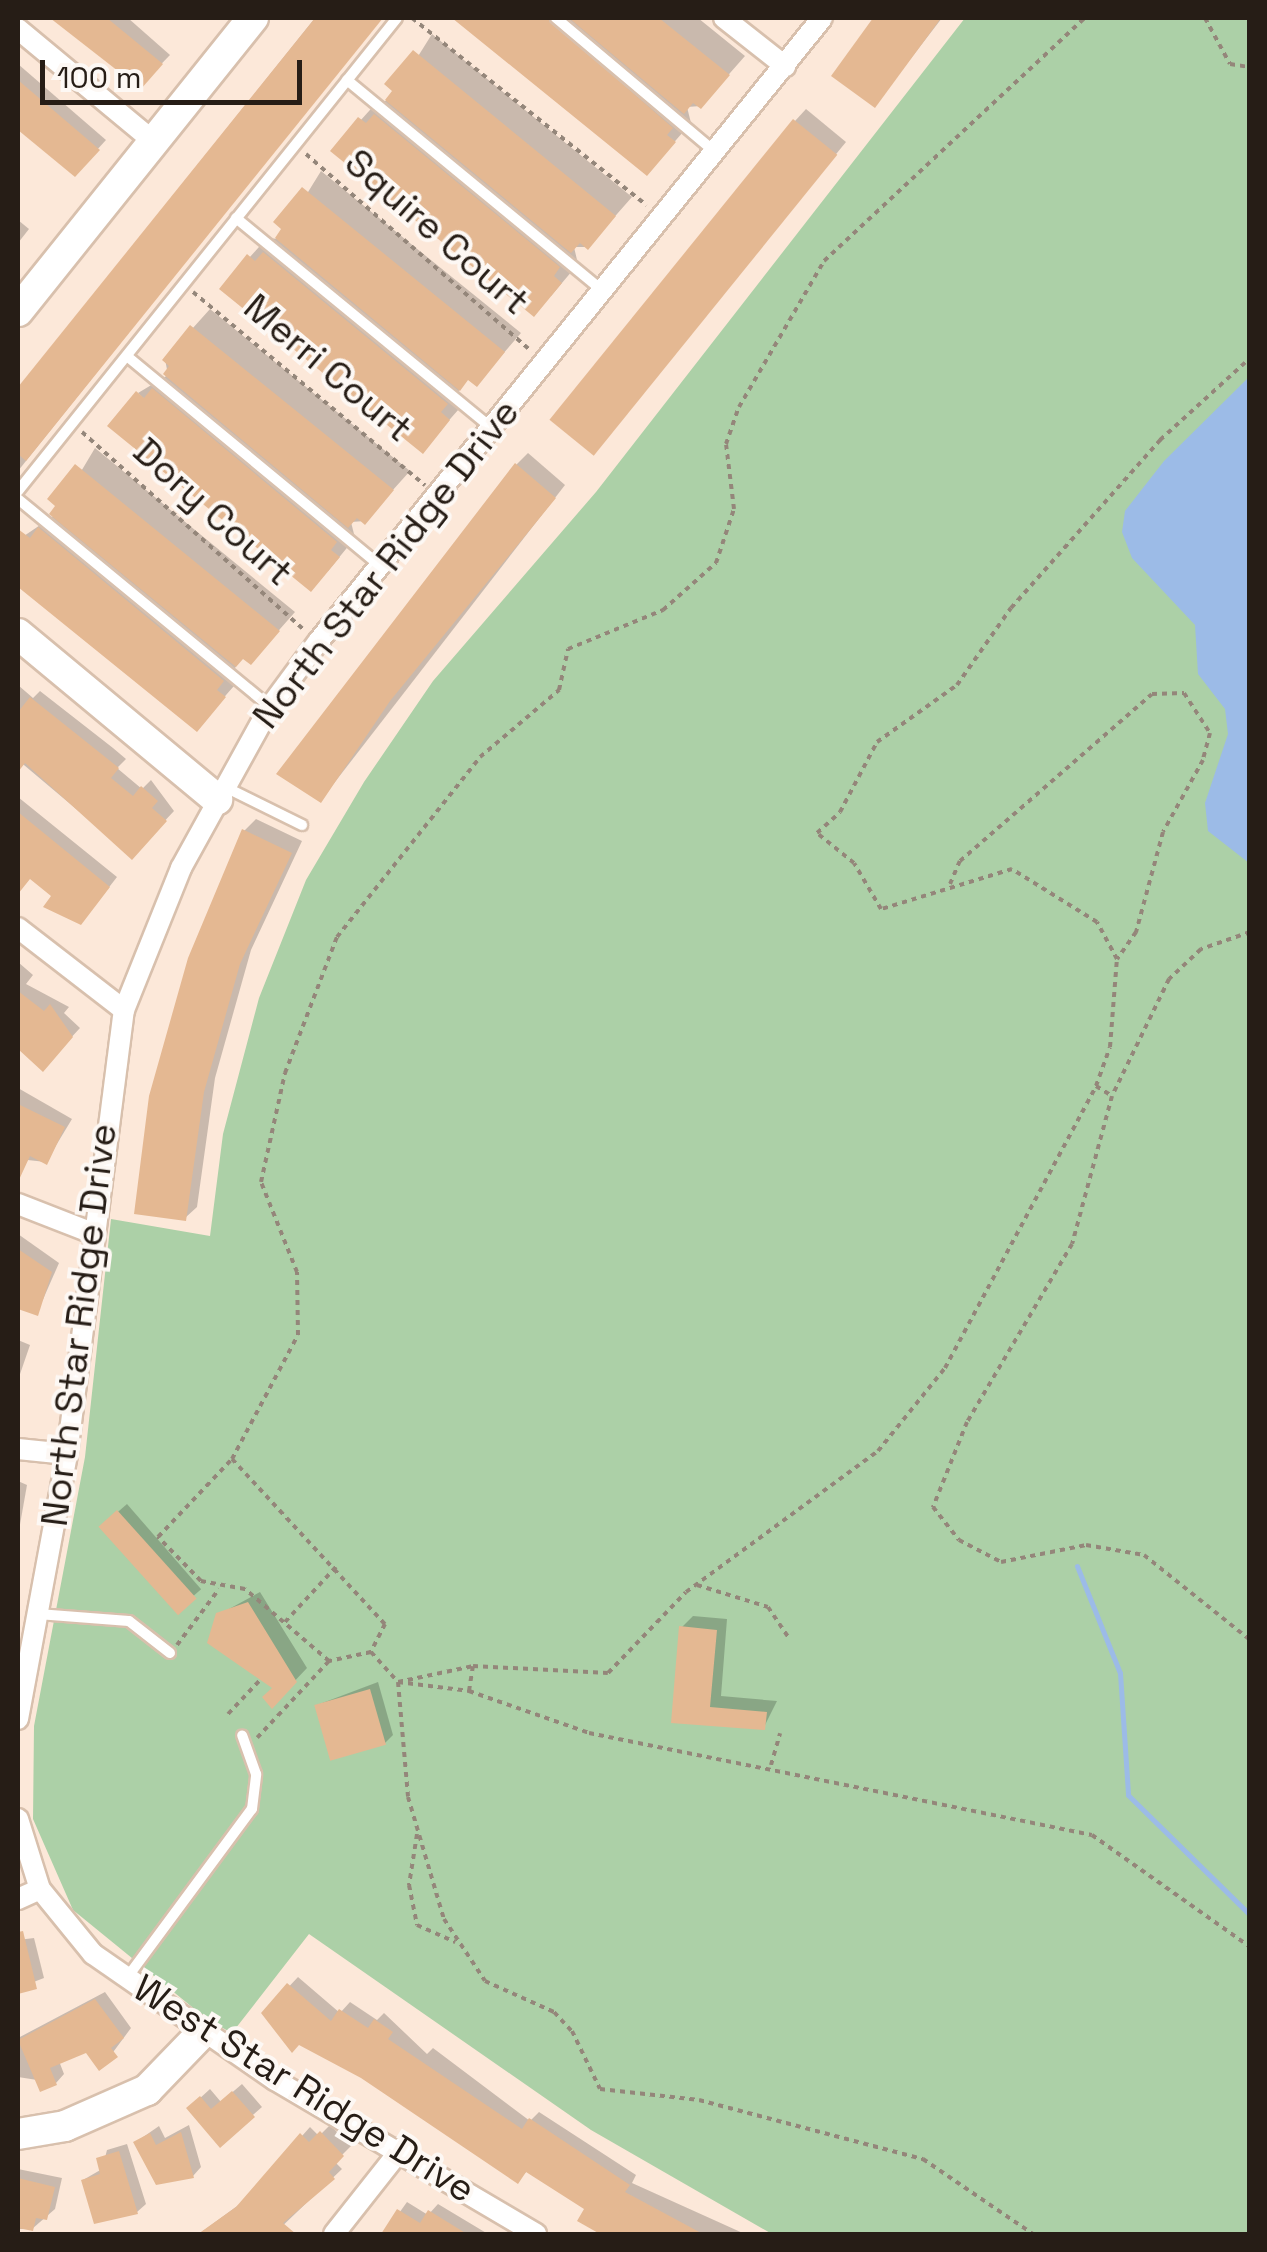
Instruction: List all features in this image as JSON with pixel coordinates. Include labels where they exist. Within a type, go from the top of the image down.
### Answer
[{"type":"street","points":[[18,311],[253,18]]},
{"type":"street","points":[[724,18],[785,66]]},
{"type":"street","name":"North Star Ridge Drive","points":[[18,1719],[22,1680],[67,1454],[90,1232],[124,1010],[220,792],[270,707],[318,642],[822,18]]},
{"type":"street","points":[[18,29],[154,142]]},
{"type":"street","points":[[18,634],[220,792]]},
{"type":"street","points":[[18,928],[124,1010]]},
{"type":"street","points":[[18,1204],[90,1232]]},
{"type":"street","points":[[18,1449],[67,1454]]},
{"type":"street","points":[[18,1819],[40,1889],[18,1899]]},
{"type":"street","name":"West Star Ridge Drive","points":[[40,1889],[93,1954],[202,2032],[402,2148],[536,2234]]},
{"type":"street","points":[[18,2134],[64,2126],[147,2090],[202,2032]]},
{"type":"street","points":[[334,2234],[402,2148]]},
{"type":"lane","points":[[18,491],[397,18]]},
{"type":"lane","points":[[556,18],[715,152]]},
{"type":"lane","points":[[347,80],[602,290]]},
{"type":"lane","points":[[236,218],[490,427]]},
{"type":"lane","points":[[128,356],[379,565]]},
{"type":"lane","points":[[18,500],[270,707]]},
{"type":"lane","points":[[220,792],[302,825]]},
{"type":"lane","points":[[38,1614],[129,1621],[170,1652]]},
{"type":"lane","points":[[126,1978],[248,1818],[257,1782],[242,1735]]},
{"type":"path","points":[[412,18],[661,218]]},
{"type":"path","points":[[329,1661],[245,1589],[219,1588],[158,1537],[232,1459],[298,1335],[296,1272],[261,1182],[285,1073],[337,937],[480,757],[559,690],[568,648],[663,610],[716,562],[734,509],[726,444],[739,406],[824,262],[1085,18]]},
{"type":"path","points":[[1205,18],[1230,64],[1250,68]]},
{"type":"path","name":"Squire Court","points":[[295,144],[544,362]]},
{"type":"path","name":"Merri Court","points":[[184,285],[436,494]]},
{"type":"path","points":[[1117,958],[1097,922],[1012,869],[881,910],[854,863],[818,833],[840,812],[878,742],[957,685],[1011,608],[1160,440],[1250,358]]},
{"type":"path","name":"Dory Court","points":[[72,423],[318,642]]},
{"type":"path","points":[[398,1682],[473,1666],[608,1673],[697,1585],[906,1425],[1096,1086],[1110,1047],[1117,958],[1136,932],[1163,832],[1203,760],[1210,732],[1184,693],[1152,694],[960,861],[948,888]]},
{"type":"path","points":[[1250,932],[1183,960],[1112,1096],[1072,1244],[967,1422],[933,1507],[960,1540],[1001,1562],[1086,1544],[1144,1554],[1250,1640]]},
{"type":"path","points":[[1096,1086],[1112,1096]]},
{"type":"path","points":[[232,1459],[384,1619],[370,1652]]},
{"type":"path","points":[[285,1622],[336,1567]]},
{"type":"path","points":[[697,1585],[768,1607],[788,1637]]},
{"type":"path","points":[[170,1652],[219,1588]]},
{"type":"path","points":[[248,1747],[329,1661],[370,1652]]},
{"type":"path","points":[[370,1652],[398,1682],[418,1829],[458,1943],[485,1982],[563,2022],[600,2089],[699,2100],[924,2159],[1033,2234]]},
{"type":"path","points":[[469,1691],[473,1666]]},
{"type":"path","points":[[228,1714],[261,1679]]},
{"type":"path","points":[[398,1682],[469,1691],[589,1733],[771,1766],[1092,1835],[1250,1948]]},
{"type":"path","points":[[771,1766],[780,1733]]},
{"type":"path","points":[[418,1829],[409,1885],[417,1925],[458,1943]]},
{"type":"green space","points":[[965,18],[1249,18],[1249,2234],[772,2234],[591,2130],[309,1934],[232,2033],[208,2020],[73,1910],[33,1819],[34,1726],[85,1457],[111,1219],[210,1236],[223,1134],[259,998],[306,880],[364,782],[433,681],[596,492]]},
{"type":"water","points":[[1249,377],[1249,863],[1208,831],[1205,803],[1228,734],[1225,709],[1198,674],[1195,625],[1132,558],[1122,532],[1125,511],[1164,461]]},
{"type":"building","points":[[50,18],[107,18],[163,64],[141,89]]},
{"type":"building","points":[[315,18],[383,18],[26,461],[18,454],[18,387]]},
{"type":"building","points":[[452,18],[547,18],[673,128],[667,135],[676,142],[647,176]]},
{"type":"building","points":[[569,18],[659,18],[730,75],[701,109],[693,103],[684,114]]},
{"type":"building","points":[[873,18],[941,18],[875,108],[831,76]]},
{"type":"building","points":[[413,50],[616,216],[588,250],[580,243],[571,253],[385,100],[392,91],[384,84]]},
{"type":"building","points":[[18,80],[100,150],[75,177],[18,130]]},
{"type":"building","points":[[374,114],[560,267],[554,276],[562,283],[534,317],[330,151],[358,117],[366,123]]},
{"type":"building","points":[[793,119],[837,155],[594,456],[549,420]]},
{"type":"building","points":[[302,187],[505,352],[477,387],[468,380],[460,391],[275,238],[281,229],[273,222]]},
{"type":"building","points":[[263,252],[448,404],[441,412],[450,420],[423,454],[219,289],[247,254],[255,261]]},
{"type":"building","points":[[190,325],[394,490],[365,525],[357,518],[348,528],[163,374],[169,366],[162,360]]},
{"type":"building","points":[[152,388],[337,542],[331,550],[340,557],[311,592],[107,426],[136,391],[144,398]]},
{"type":"building","points":[[515,463],[556,498],[390,701],[321,803],[276,774]]},
{"type":"building","points":[[75,464],[280,631],[251,665],[243,659],[236,667],[49,514],[55,506],[47,499]]},
{"type":"building","points":[[38,527],[224,681],[217,690],[226,697],[197,732],[18,587],[18,529],[30,538]]},
{"type":"building","points":[[30,697],[119,768],[111,778],[133,796],[141,786],[158,801],[152,808],[167,821],[132,860],[25,763],[18,772],[18,712]]},
{"type":"building","points":[[18,812],[110,887],[81,925],[43,907],[51,896],[30,879],[18,894]]},
{"type":"building","points":[[242,829],[292,853],[240,964],[204,1092],[186,1221],[134,1214],[149,1096],[188,958]]},
{"type":"building","points":[[18,991],[44,1011],[50,1004],[73,1037],[43,1072],[18,1049]]},
{"type":"building","points":[[18,1104],[65,1127],[47,1165],[30,1156],[18,1182]]},
{"type":"building","points":[[18,1249],[52,1272],[38,1316],[18,1309]]},
{"type":"building","points":[[117,1510],[197,1598],[178,1615],[98,1527]]},
{"type":"building","points":[[248,1602],[297,1682],[272,1709],[262,1697],[272,1688],[207,1643],[216,1613]]},
{"type":"building","points":[[679,1626],[717,1630],[710,1707],[767,1712],[765,1730],[671,1723]]},
{"type":"building","points":[[370,1689],[386,1745],[330,1761],[314,1705]]},
{"type":"building","points":[[23,1931],[37,1989],[18,1994],[18,1932]]},
{"type":"building","points":[[287,1983],[331,2021],[339,2009],[368,2028],[374,2019],[393,2032],[388,2039],[522,2129],[529,2118],[630,2185],[625,2192],[703,2234],[600,2234],[577,2221],[584,2209],[526,2172],[518,2184],[361,2078],[299,2045],[292,2053],[261,2013]]},
{"type":"building","points":[[95,1999],[124,2038],[111,2048],[118,2057],[99,2071],[86,2053],[50,2068],[57,2085],[40,2092],[18,2040]]},
{"type":"building","points":[[232,2091],[255,2117],[220,2148],[186,2108],[200,2096],[211,2109]]},
{"type":"building","points":[[320,2131],[344,2156],[329,2172],[335,2179],[283,2223],[296,2234],[198,2234],[236,2207],[300,2133],[309,2142]]},
{"type":"building","points":[[181,2132],[194,2178],[156,2185],[133,2142],[150,2133],[156,2145]]},
{"type":"building","points":[[119,2151],[138,2214],[94,2224],[81,2180],[100,2174],[96,2158]]},
{"type":"building","points":[[18,2178],[55,2187],[47,2220],[36,2218],[33,2231],[18,2228]]},
{"type":"building","points":[[397,2209],[420,2223],[428,2210],[467,2234],[381,2234]]},
{"type":"waterway","points":[[1077,1566],[1120,1673],[1128,1795],[1250,1915]]}]
